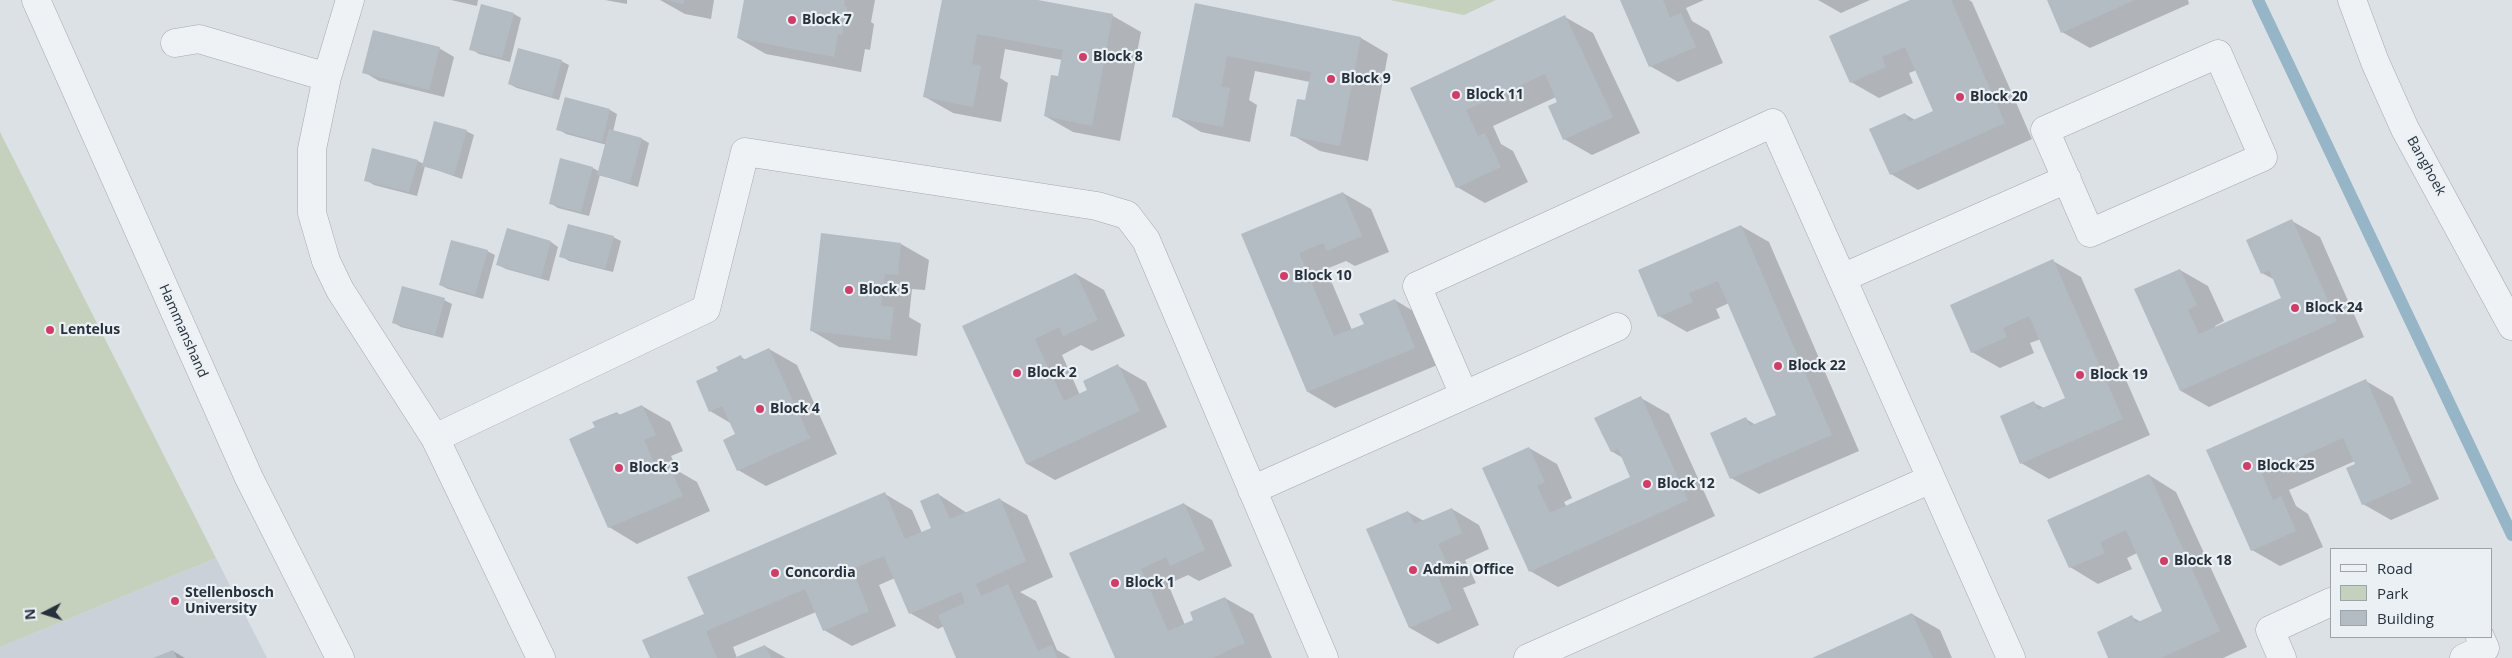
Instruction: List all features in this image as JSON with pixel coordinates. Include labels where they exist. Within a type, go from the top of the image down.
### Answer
[{"type":"street","name":"Hammanshand","points":[[36,0],[249,478],[340,658]]},
{"type":"street","points":[[350,0],[327,77],[312,149],[312,213],[326,261],[340,290],[436,438],[541,658]]},
{"type":"street","name":"Banghoek","points":[[2352,0],[2375,62],[2405,128],[2512,326]]},
{"type":"street","points":[[175,43],[199,39],[327,77]]},
{"type":"street","points":[[2218,54],[2263,157],[2090,233],[2067,179],[2045,130],[2218,54]]},
{"type":"street","points":[[1464,395],[1417,286],[1774,123],[2011,658]]},
{"type":"street","points":[[436,438],[706,309],[745,152],[1097,206],[1127,215],[1146,240],[1324,658]]},
{"type":"street","points":[[1842,278],[2067,179]]},
{"type":"street","points":[[1252,490],[1617,327]]},
{"type":"street","points":[[1528,658],[1931,479]]},
{"type":"street","points":[[2282,658],[2270,630],[2330,602]]},
{"type":"street","points":[[2464,658],[2485,648],[2480,638]]},
{"type":"shaded area","name":"Stellenbosch University","points":[[216,558],[267,658],[0,658],[0,647]]},
{"type":"green space","points":[[1390,0],[1496,0],[1464,15]]},
{"type":"green space","name":"Lentelus","points":[[0,132],[216,558],[0,647]]},
{"type":"building","points":[[667,0],[684,0],[683,4]]},
{"type":"building","name":"Block 7","points":[[744,0],[845,0],[844,6],[847,7],[842,35],[838,34],[834,57],[737,38]]},
{"type":"building","name":"Block 8","points":[[942,0],[1038,0],[1113,14],[1092,126],[1044,116],[1051,75],[1058,76],[1063,50],[977,34],[972,64],[981,66],[973,107],[923,97]]},
{"type":"building","points":[[1620,0],[1663,0],[1670,18],[1681,13],[1696,47],[1649,67]]},
{"type":"building","name":"Block 20","points":[[1910,0],[1951,0],[2005,123],[1890,175],[1869,129],[1905,113],[1909,122],[1933,111],[1905,47],[1882,57],[1886,67],[1850,83],[1829,36]]},
{"type":"building","points":[[2047,0],[2135,0],[2061,33]]},
{"type":"building","name":"Block 9","points":[[1195,3],[1361,37],[1340,146],[1290,136],[1297,99],[1305,100],[1311,72],[1227,56],[1221,87],[1230,88],[1223,127],[1172,117]]},
{"type":"building","points":[[481,4],[514,13],[502,58],[469,50]]},
{"type":"building","name":"Block 11","points":[[1565,15],[1613,117],[1563,140],[1548,106],[1557,102],[1545,74],[1466,110],[1478,136],[1485,133],[1501,167],[1456,188],[1410,88]]},
{"type":"building","points":[[373,30],[440,47],[429,90],[362,73]]},
{"type":"building","points":[[518,48],[562,60],[552,97],[508,84]]},
{"type":"building","points":[[565,97],[610,109],[602,142],[556,130]]},
{"type":"building","points":[[434,121],[467,130],[454,175],[422,166]]},
{"type":"building","points":[[609,129],[642,138],[630,183],[597,175]]},
{"type":"building","points":[[372,148],[418,160],[409,192],[364,181]]},
{"type":"building","points":[[560,158],[593,167],[581,212],[549,204]]},
{"type":"building","name":"Block 10","points":[[1343,192],[1362,236],[1327,251],[1323,243],[1299,253],[1334,336],[1364,324],[1359,314],[1395,299],[1415,348],[1307,392],[1241,234]]},
{"type":"building","name":"Block 24","points":[[2292,219],[2337,321],[2180,391],[2134,289],[2180,269],[2197,305],[2188,310],[2199,334],[2281,298],[2269,270],[2261,274],[2246,240]]},
{"type":"building","points":[[568,224],[614,236],[605,269],[559,257]]},
{"type":"building","name":"Block 22","points":[[1741,225],[1832,435],[1730,479],[1710,433],[1746,417],[1750,426],[1776,415],[1718,281],[1689,293],[1693,302],[1658,317],[1638,270]]},
{"type":"building","points":[[507,228],[551,241],[541,278],[496,265]]},
{"type":"building","name":"Block 5","points":[[821,233],[901,243],[898,275],[885,274],[881,306],[894,307],[890,340],[810,331]]},
{"type":"building","points":[[451,240],[488,250],[475,295],[439,285]]},
{"type":"building","name":"Block 19","points":[[2053,259],[2123,419],[2020,464],[2000,416],[2034,401],[2038,410],[2065,398],[2029,316],[2003,328],[2007,337],[1971,353],[1950,305]]},
{"type":"building","name":"Block 2","points":[[1076,273],[1098,320],[1063,336],[1059,327],[1035,339],[1064,401],[1087,390],[1083,381],[1118,364],[1140,411],[1026,464],[962,326]]},
{"type":"building","points":[[402,286],[445,298],[435,335],[392,323]]},
{"type":"building","name":"Block 4","points":[[769,348],[810,438],[737,471],[723,440],[735,434],[722,406],[709,412],[696,381],[718,371],[716,367],[741,355],[743,360]]},
{"type":"building","name":"Block 25","points":[[2366,379],[2412,483],[2362,505],[2346,468],[2355,464],[2343,438],[2262,474],[2273,500],[2281,496],[2296,531],[2251,551],[2206,450]]},
{"type":"building","name":"Block 12","points":[[1641,396],[1688,500],[1529,572],[1482,468],[1529,447],[1545,482],[1537,486],[1550,513],[1630,477],[1618,449],[1611,452],[1594,418]]},
{"type":"building","name":"Block 3","points":[[642,405],[656,435],[644,440],[657,470],[669,465],[683,496],[608,528],[569,439],[595,427],[592,422],[617,412],[619,415]]},
{"type":"building","name":"Block 18","points":[[2149,474],[2220,631],[2161,658],[2108,658],[2097,632],[2132,615],[2136,623],[2162,611],[2126,530],[2100,542],[2105,553],[2069,568],[2047,520]]},
{"type":"building","name":"Concordia","points":[[885,492],[905,539],[931,528],[920,501],[938,493],[950,519],[1000,498],[1026,561],[976,584],[981,596],[1008,584],[1038,651],[1052,645],[1057,658],[956,658],[938,615],[965,603],[961,592],[909,614],[884,556],[852,569],[869,611],[823,631],[805,589],[706,631],[717,658],[650,658],[642,640],[704,614],[687,577]]},
{"type":"building","name":"Block 1","points":[[1184,503],[1205,550],[1170,566],[1166,557],[1141,569],[1168,631],[1193,620],[1190,612],[1225,597],[1245,643],[1212,658],[1115,658],[1069,553]]},
{"type":"building","name":"Admin Office","points":[[1452,508],[1462,533],[1438,544],[1449,567],[1436,572],[1452,609],[1409,628],[1366,529],[1408,511],[1414,524]]},
{"type":"building","points":[[1912,613],[1933,658],[1812,658]]},
{"type":"building","points":[[765,645],[771,658],[734,658]]},
{"type":"building","points":[[173,650],[177,658],[153,658]]},
{"type":"waterway","points":[[2258,0],[2512,535]]},
{"type":"place","name":"Block 7","points":[[792,20]]},
{"type":"place","name":"Block 8","points":[[1083,57]]},
{"type":"place","name":"Block 9","points":[[1331,79]]},
{"type":"place","name":"Block 11","points":[[1456,95]]},
{"type":"place","name":"Block 20","points":[[1960,97]]},
{"type":"place","name":"Block 10","points":[[1284,276]]},
{"type":"place","name":"Block 5","points":[[849,290]]},
{"type":"place","name":"Block 24","points":[[2295,308]]},
{"type":"place","name":"Lentelus","points":[[50,330]]},
{"type":"place","name":"Block 22","points":[[1778,366]]},
{"type":"place","name":"Block 2","points":[[1017,373]]},
{"type":"place","name":"Block 19","points":[[2080,375]]},
{"type":"place","name":"Block 4","points":[[760,409]]},
{"type":"place","name":"Block 25","points":[[2247,466]]},
{"type":"place","name":"Block 3","points":[[619,468]]},
{"type":"place","name":"Block 12","points":[[1647,484]]},
{"type":"place","name":"Block 18","points":[[2164,561]]},
{"type":"place","name":"Admin Office","points":[[1413,570]]},
{"type":"place","name":"Concordia","points":[[775,573]]},
{"type":"place","name":"Block 1","points":[[1115,583]]},
{"type":"place","name":"Stellenbosch University","points":[[175,601]]}]
